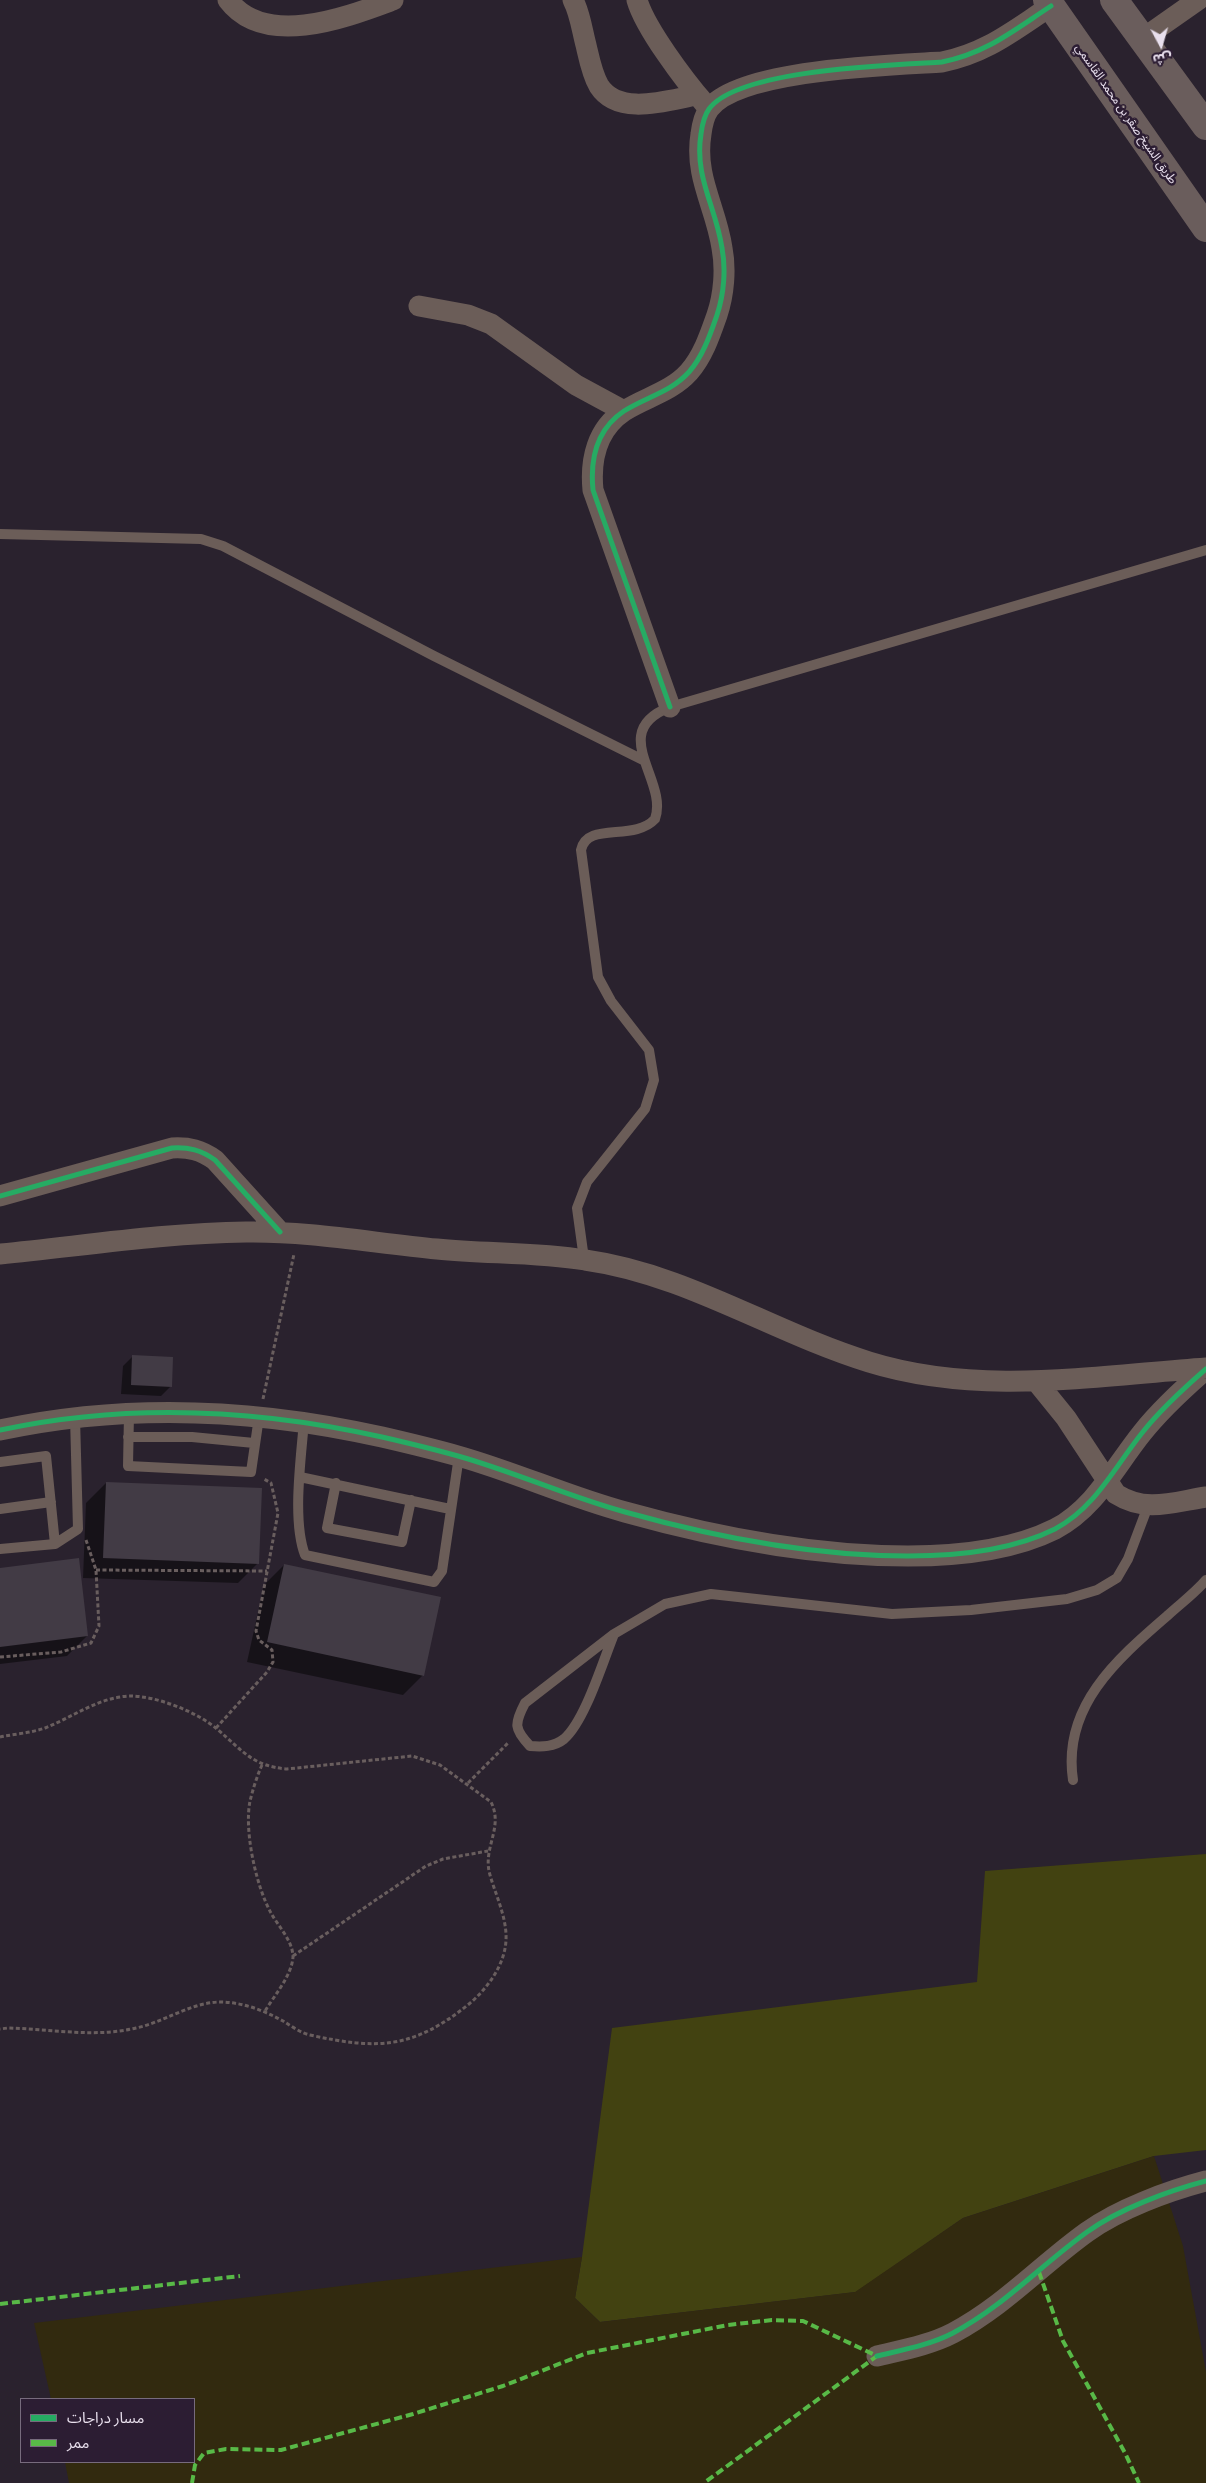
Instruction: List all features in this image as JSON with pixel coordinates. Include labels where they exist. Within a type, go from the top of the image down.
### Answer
[{"type":"highway","points":[[1114,0],[1206,126]]},
{"type":"highway","name":"طريق الشيخ صقر بن محمد القاسمي","points":[[1049,3],[1206,228]]},
{"type":"street","points":[[228,0],[246,16],[276,26],[294,26],[344,16],[394,0]]},
{"type":"street","points":[[573,0],[599,85],[608,96],[618,102],[634,104],[703,102],[724,97],[751,85],[807,74],[942,62],[963,58],[994,43],[1049,3]]},
{"type":"street","points":[[637,0],[640,10],[653,31],[703,102],[703,123],[698,150],[702,182],[722,247],[724,268],[718,311],[703,351],[689,372],[669,389],[624,411],[611,423],[600,437],[594,454],[591,472],[593,490],[670,707]]},
{"type":"street","points":[[1119,0],[1206,104]]},
{"type":"street","points":[[1148,35],[1198,0]]},
{"type":"street","points":[[419,306],[468,315],[491,324],[576,384],[606,403],[624,411]]},
{"type":"street","points":[[0,1196],[172,1148],[184,1147],[206,1153],[215,1160],[289,1233]]},
{"type":"street","points":[[0,1254],[190,1235],[289,1233],[441,1250],[584,1259],[625,1268],[668,1281],[867,1362],[918,1374],[963,1381],[1036,1381],[1206,1368]]},
{"type":"street","points":[[0,1430],[75,1417],[195,1412],[304,1422],[382,1437],[459,1456],[623,1512],[710,1534],[778,1548],[842,1554],[935,1556],[989,1550],[1025,1541],[1071,1520],[1086,1507],[1108,1482],[1124,1456],[1158,1415],[1206,1368]]},
{"type":"street","points":[[1036,1381],[1071,1425],[1116,1494],[1125,1500],[1148,1506],[1206,1497]]},
{"type":"street","points":[[877,2356],[917,2346],[952,2334],[987,2314],[1015,2293],[1088,2231],[1116,2214],[1206,2182]]},
{"type":"lane","points":[[0,534],[183,538],[201,540],[223,546],[434,656],[643,760]]},
{"type":"lane","points":[[584,1259],[577,1208],[587,1182],[645,1109],[654,1080],[649,1050],[611,1001],[598,977],[581,850],[585,840],[594,834],[641,830],[655,819],[659,802],[643,760],[643,726],[656,712],[670,707],[1206,550]]},
{"type":"lane","points":[[129,1414],[128,1466],[251,1472],[259,1417]]},
{"type":"lane","points":[[0,1549],[55,1544],[78,1529],[75,1417]]},
{"type":"lane","points":[[304,1422],[300,1478],[299,1541],[305,1555],[434,1582],[442,1571],[459,1456]]},
{"type":"lane","points":[[128,1437],[192,1437],[254,1442]]},
{"type":"lane","points":[[0,1462],[46,1456],[55,1544]]},
{"type":"lane","points":[[300,1478],[336,1483],[450,1509]]},
{"type":"lane","points":[[336,1483],[327,1528],[402,1542],[411,1500]]},
{"type":"lane","points":[[0,1510],[51,1502]]},
{"type":"lane","points":[[614,1634],[579,1719],[563,1739],[546,1747],[530,1746],[518,1734],[517,1719],[525,1703],[614,1634],[665,1604],[710,1594],[892,1614],[971,1610],[1067,1599],[1097,1590],[1117,1578],[1128,1560],[1148,1506]]},
{"type":"lane","points":[[1073,1780],[1070,1764],[1072,1740],[1085,1703],[1116,1664],[1206,1580]]},
{"type":"path","points":[[259,1417],[289,1233]]},
{"type":"path","points":[[216,1728],[267,1672],[273,1662],[272,1650],[258,1640],[256,1631],[278,1513],[271,1483],[251,1472]]},
{"type":"path","points":[[0,1657],[61,1652],[91,1642],[99,1626],[96,1570],[87,1541],[78,1529]]},
{"type":"path","points":[[96,1570],[267,1571]]},
{"type":"path","points":[[0,1737],[44,1728],[93,1705],[129,1696],[167,1701],[216,1728],[240,1751],[262,1765],[287,1769],[412,1756],[440,1765],[468,1783],[492,1802],[496,1811],[497,1822],[488,1851],[487,1863],[506,1928],[503,1956],[494,1975],[481,1994],[444,2023],[424,2035],[400,2041],[370,2044],[306,2035],[265,2011],[244,2005],[220,2002],[206,2003],[168,2019],[119,2031],[102,2033],[16,2028],[0,2029]]},
{"type":"path","points":[[468,1783],[518,1734]]},
{"type":"path","points":[[262,1765],[250,1802],[250,1837],[256,1872],[270,1911],[290,1944],[293,1956],[290,1968],[265,2011]]},
{"type":"path","points":[[293,1956],[426,1866],[444,1859],[488,1851]]},
{"type":"shaded area","points":[[1206,1854],[1206,2150],[1154,2156],[963,2218],[856,2292],[600,2322],[575,2298],[612,2028],[977,1982],[985,1871]]},
{"type":"sand","points":[[1154,2156],[1183,2246],[1206,2372],[1206,2483],[69,2483],[65,2463],[195,2463],[195,2398],[51,2398],[34,2323],[582,2257],[575,2298],[600,2322],[855,2292],[963,2218]]},
{"type":"building","points":[[132,1355],[173,1357],[172,1387],[131,1385]]},
{"type":"building","points":[[106,1482],[262,1488],[259,1564],[103,1558]]},
{"type":"building","points":[[79,1558],[88,1636],[0,1647],[0,1568]]},
{"type":"building","points":[[284,1564],[441,1597],[424,1676],[267,1642]]},
{"type":"marked path","points":[[1039,2272],[1063,2341],[1125,2453],[1139,2483]]},
{"type":"marked path","points":[[0,2304],[240,2276]]},
{"type":"marked path","points":[[192,2483],[195,2465],[204,2453],[226,2449],[281,2450],[413,2414],[503,2386],[587,2353],[728,2325],[772,2320],[803,2321],[877,2356],[704,2483]]},
{"type":"cycle path","points":[[670,707],[593,490],[592,478],[594,456],[607,427],[624,411],[674,385],[689,372],[709,338],[717,315],[724,282],[724,264],[719,233],[700,164],[702,128],[707,112],[725,96],[751,85],[783,77],[854,68],[942,62],[958,58],[1000,40],[1051,6]]},
{"type":"cycle path","points":[[0,1196],[172,1148],[184,1148],[200,1152],[215,1160],[280,1232]]},
{"type":"cycle path","points":[[0,1430],[47,1421],[143,1413],[239,1415],[287,1420],[382,1437],[439,1451],[479,1462],[604,1506],[695,1530],[765,1544],[836,1553],[908,1556],[945,1555],[983,1551],[1020,1542],[1055,1529],[1069,1520],[1093,1499],[1157,1416],[1206,1369]]},
{"type":"cycle path","points":[[877,2356],[925,2344],[953,2333],[1006,2298],[1070,2245],[1100,2224],[1129,2208],[1206,2181]]}]
